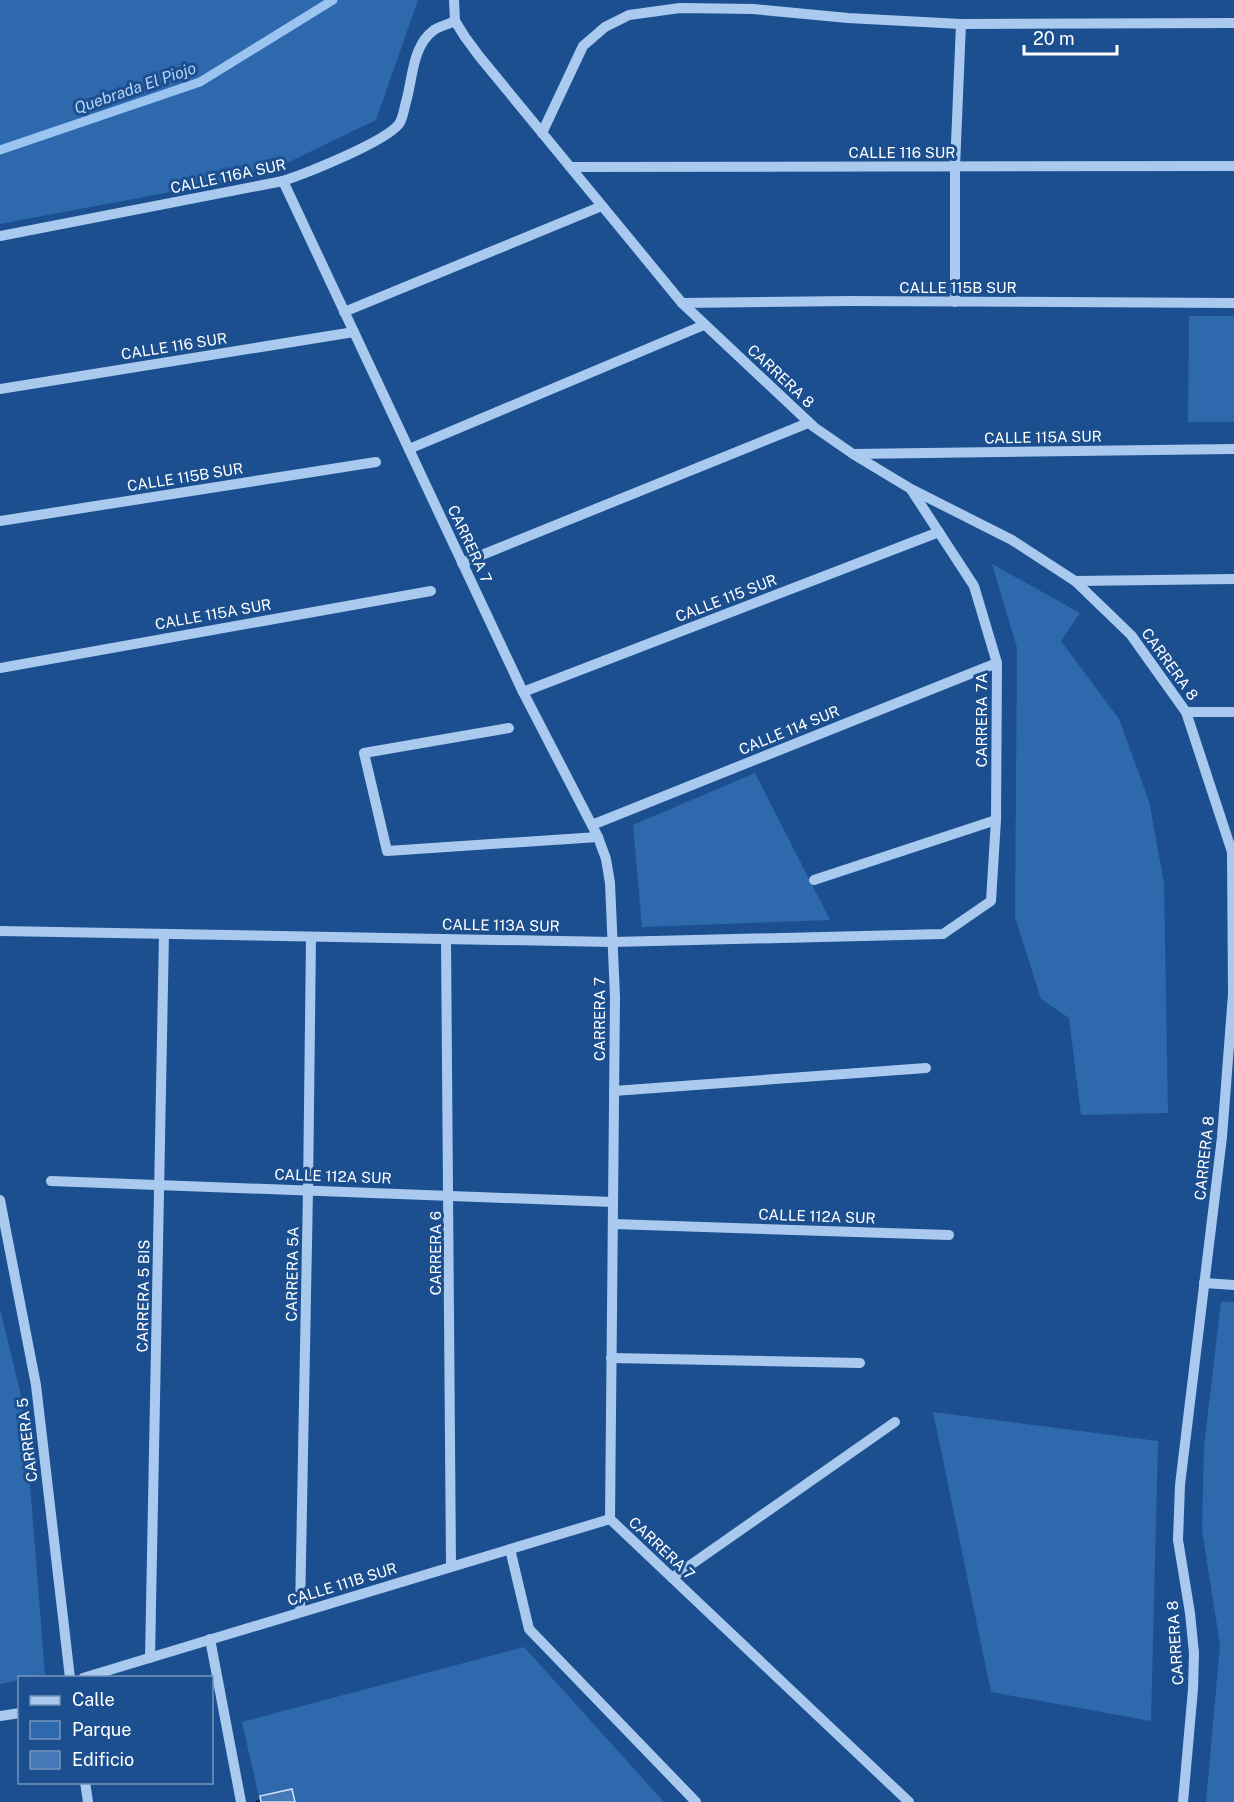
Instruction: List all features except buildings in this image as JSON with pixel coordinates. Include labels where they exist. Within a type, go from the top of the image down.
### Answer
[{"type":"street","points":[[454,0],[455,21]]},
{"type":"street","points":[[542,133],[583,46],[605,27],[629,15],[680,8],[753,9],[848,18],[961,24],[1234,23]]},
{"type":"street","name":"CARRERA 8","points":[[455,21],[465,38],[542,133],[682,303],[704,325],[808,423],[853,454],[911,489],[1012,540],[1075,581],[1131,635],[1186,712],[1233,853],[1233,994],[1222,1137],[1180,1485],[1178,1540],[1194,1653],[1184,1802]]},
{"type":"street","name":"CALLE 116A SUR","points":[[0,236],[283,181],[302,175],[386,136],[400,123],[413,78],[416,55],[422,44],[434,31],[455,21]]},
{"type":"street","points":[[955,302],[955,166],[961,24]]},
{"type":"street","name":"CALLE 116 SUR","points":[[570,167],[1234,166]]},
{"type":"street","name":"CARRERA 7","points":[[283,181],[522,692],[592,825],[606,859],[609,875],[615,997],[610,1519],[909,1802]]},
{"type":"street","points":[[344,312],[603,206]]},
{"type":"street","name":"CALLE 115B SUR","points":[[682,303],[1234,303]]},
{"type":"street","points":[[409,448],[704,325]]},
{"type":"street","name":"CALLE 116 SUR","points":[[0,389],[354,332]]},
{"type":"street","points":[[462,563],[808,423]]},
{"type":"street","name":"CALLE 115A SUR","points":[[853,454],[1234,449]]},
{"type":"street","name":"CALLE 115B SUR","points":[[0,521],[376,462]]},
{"type":"street","name":"CARRERA 7A","points":[[911,489],[974,586],[997,663],[996,820],[991,901]]},
{"type":"street","name":"CALLE 115 SUR","points":[[522,692],[939,532]]},
{"type":"street","points":[[1075,581],[1234,579]]},
{"type":"street","name":"CALLE 115A SUR","points":[[0,668],[431,591]]},
{"type":"street","name":"CALLE 114 SUR","points":[[592,825],[997,663]]},
{"type":"street","points":[[1186,712],[1234,712]]},
{"type":"street","points":[[509,728],[364,753],[387,851],[598,837]]},
{"type":"street","points":[[814,880],[996,820]]},
{"type":"street","name":"CALLE 113A SUR","points":[[0,931],[613,942],[943,934],[991,901]]},
{"type":"street","name":"CARRERA 5 BIS","points":[[150,1658],[164,934]]},
{"type":"street","name":"CARRERA 5A","points":[[300,1612],[310,937]]},
{"type":"street","name":"CARRERA 6","points":[[446,939],[451,1566]]},
{"type":"street","points":[[614,1091],[926,1068]]},
{"type":"street","name":"CALLE 112A SUR","points":[[51,1181],[613,1202]]},
{"type":"street","name":"CARRERA 5","points":[[0,1200],[36,1385],[70,1676]]},
{"type":"street","name":"CALLE 112A SUR","points":[[613,1224],[949,1235]]},
{"type":"street","points":[[1204,1283],[1234,1285]]},
{"type":"street","points":[[611,1358],[860,1363]]},
{"type":"street","points":[[672,1578],[895,1422]]},
{"type":"street","name":"CALLE 111B SUR","points":[[87,1676],[610,1519]]},
{"type":"street","points":[[510,1549],[529,1629],[696,1802]]},
{"type":"street","points":[[210,1639],[241,1802]]},
{"type":"street","points":[[0,1716],[18,1713]]},
{"type":"street","points":[[85,1784],[88,1802]]},
{"type":"green space","points":[[0,0],[418,0],[376,120],[262,175],[0,224]]},
{"type":"green space","points":[[1189,316],[1234,316],[1234,422],[1188,422]]},
{"type":"green space","points":[[992,564],[1080,613],[1061,641],[1119,719],[1149,801],[1164,883],[1168,1113],[1081,1115],[1069,1018],[1041,999],[1015,917],[1017,648]]},
{"type":"green space","points":[[755,773],[830,920],[642,927],[633,825]]},
{"type":"green space","points":[[1221,1302],[1234,1302],[1234,1802],[1206,1802],[1220,1645],[1202,1530],[1204,1446]]},
{"type":"green space","points":[[0,1309],[24,1408],[45,1675],[18,1676],[18,1680],[0,1684]]},
{"type":"green space","points":[[933,1412],[1158,1441],[1151,1721],[991,1692]]},
{"type":"green space","points":[[524,1647],[664,1802],[260,1802],[242,1722]]},
{"type":"waterway","name":"Quebrada El Piojo","points":[[0,150],[200,82],[333,0]]}]
